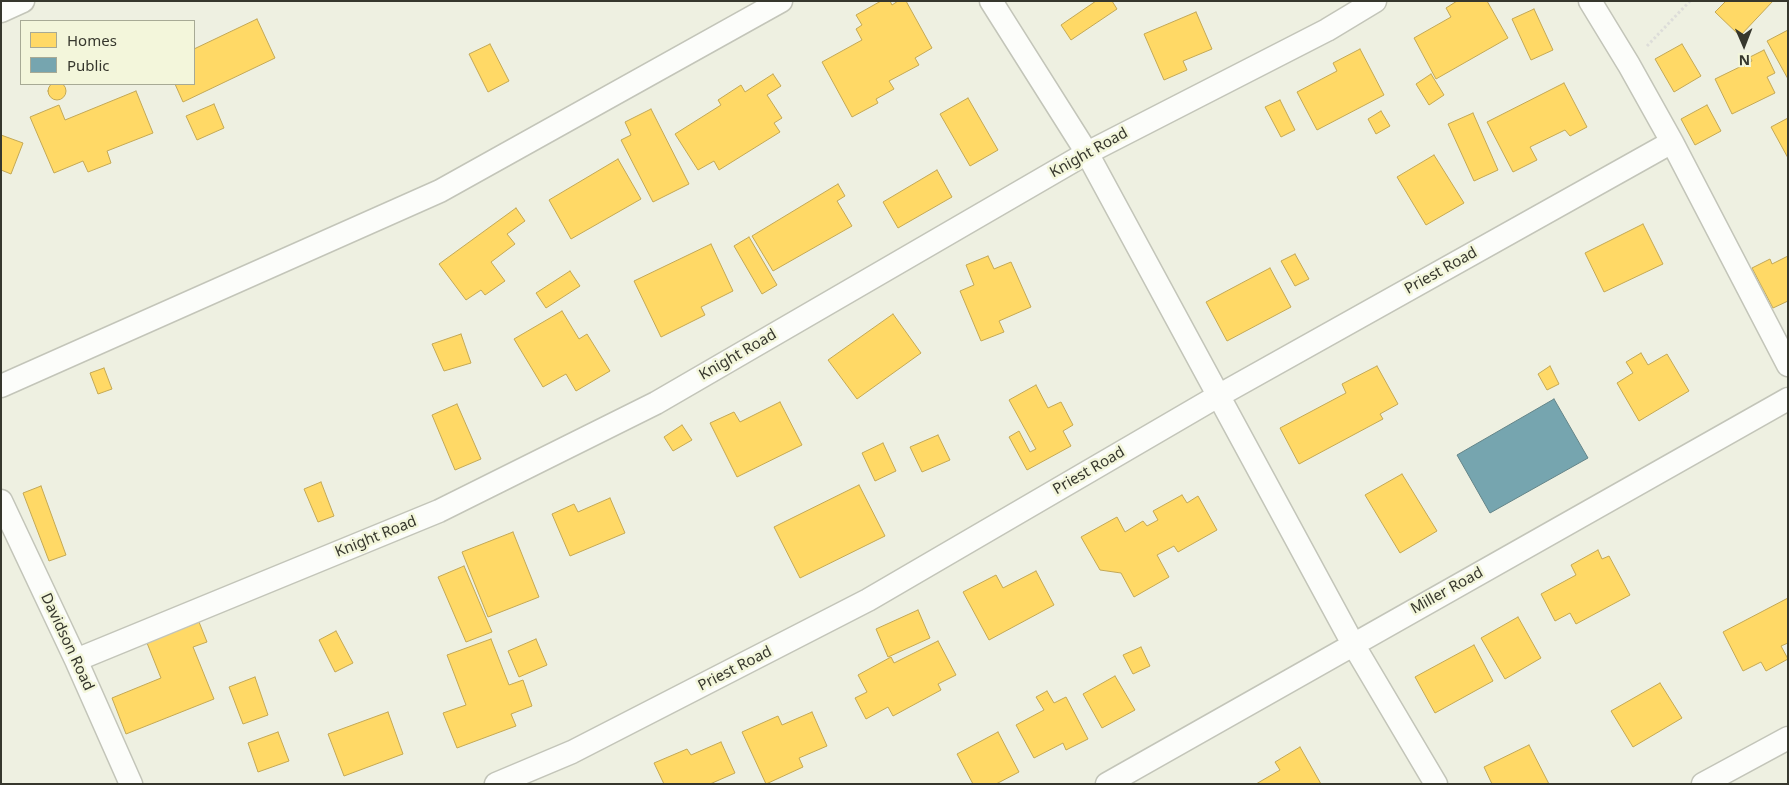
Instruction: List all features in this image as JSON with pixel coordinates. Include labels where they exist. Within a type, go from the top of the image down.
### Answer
[{"type":"street","points":[[1,11],[22,1]]},
{"type":"street","points":[[1,386],[440,190],[781,1]]},
{"type":"street","points":[[991,1],[1088,153],[1353,644],[1436,784]]},
{"type":"street","name":"Knight Road","points":[[76,660],[439,511],[647,407],[1088,153],[1327,30],[1375,1]]},
{"type":"street","points":[[1590,1],[1629,65],[1672,142],[1788,366]]},
{"type":"street","name":"Priest Road","points":[[496,784],[572,752],[868,600],[1218,396],[1672,142]]},
{"type":"street","name":"Miller Road","points":[[1107,784],[1788,399]]},
{"type":"street","name":"Davidson Road","points":[[1,500],[76,660],[131,784]]},
{"type":"street","points":[[1703,784],[1788,738]]},
{"type":"path","points":[[1629,65],[1690,1]]},
{"type":"building: Homes","points":[[881,1],[890,1],[892,5],[898,1],[906,1],[932,48],[915,58],[919,65],[889,81],[894,89],[876,99],[878,103],[852,117],[822,62],[862,40],[856,29],[862,25],[856,15]]},
{"type":"building: Homes","points":[[1096,1],[1112,1],[1117,9],[1071,40],[1061,25]]},
{"type":"building: Homes","points":[[1457,1],[1487,1],[1508,38],[1436,79],[1414,38],[1451,17],[1446,8]]},
{"type":"building: Homes","points":[[1726,1],[1773,1],[1740,36],[1715,12]]},
{"type":"building: Homes","points":[[1534,9],[1553,50],[1531,60],[1512,19]]},
{"type":"building: Homes","points":[[1196,12],[1212,49],[1183,61],[1187,70],[1164,80],[1144,34]]},
{"type":"building: Homes","points":[[257,19],[275,58],[183,102],[175,85],[195,85],[195,49]]},
{"type":"building: Homes","points":[[1788,30],[1788,79],[1767,41]]},
{"type":"building: Homes","points":[[490,44],[509,81],[488,92],[469,54]]},
{"type":"building: Homes","points":[[1682,44],[1701,76],[1674,92],[1655,59]]},
{"type":"building: Homes","points":[[1360,49],[1384,95],[1317,130],[1297,92],[1337,71],[1333,63]]},
{"type":"building: Homes","points":[[1764,50],[1775,73],[1767,77],[1775,93],[1732,114],[1715,79],[1752,61],[1750,57]]},
{"type":"building: Homes","points":[[773,74],[781,86],[767,95],[782,118],[774,123],[780,132],[719,170],[714,161],[698,170],[675,134],[721,105],[718,100],[741,85],[745,92]]},
{"type":"building: Homes","points":[[1431,74],[1444,95],[1429,105],[1416,84]]},
{"type":"building: Homes","points":[[1564,83],[1587,127],[1570,136],[1565,130],[1530,147],[1537,160],[1513,172],[1487,122]]},
{"type":"building: Homes","points":[[51,85],[63,85],[66,91],[63,97],[57,100],[51,97],[48,91]]},
{"type":"building: Homes","points":[[136,91],[153,133],[107,151],[111,163],[88,172],[83,161],[54,173],[30,117],[59,105],[65,120]]},
{"type":"building: Homes","points":[[968,98],[998,150],[970,166],[940,114]]},
{"type":"building: Homes","points":[[1280,100],[1295,130],[1281,137],[1265,107]]},
{"type":"building: Homes","points":[[214,104],[224,128],[197,140],[186,116]]},
{"type":"building: Homes","points":[[1707,105],[1721,131],[1695,145],[1681,119]]},
{"type":"building: Homes","points":[[651,109],[689,184],[653,202],[621,140],[631,135],[625,122]]},
{"type":"building: Homes","points":[[1381,111],[1390,126],[1376,134],[1368,119]]},
{"type":"building: Homes","points":[[1473,113],[1498,170],[1474,181],[1448,124]]},
{"type":"building: Homes","points":[[1788,118],[1788,158],[1771,127]]},
{"type":"building: Homes","points":[[1,135],[23,143],[11,174],[1,170]]},
{"type":"building: Homes","points":[[1434,155],[1464,203],[1426,225],[1397,177]]},
{"type":"building: Homes","points":[[618,159],[641,199],[571,239],[549,200]]},
{"type":"building: Homes","points":[[937,170],[952,197],[898,228],[883,202]]},
{"type":"building: Homes","points":[[838,184],[845,196],[837,201],[852,226],[773,271],[752,236]]},
{"type":"building: Homes","points":[[516,208],[525,221],[507,234],[515,244],[491,262],[505,281],[485,295],[481,290],[466,300],[439,264]]},
{"type":"building: Homes","points":[[1643,224],[1663,264],[1604,292],[1585,253]]},
{"type":"building: Homes","points":[[749,237],[777,285],[762,294],[734,246]]},
{"type":"building: Homes","points":[[711,244],[733,291],[701,307],[705,315],[661,337],[634,281]]},
{"type":"building: Homes","points":[[1295,254],[1309,279],[1295,286],[1281,261]]},
{"type":"building: Homes","points":[[988,256],[994,269],[1011,262],[1031,307],[999,321],[1004,332],[981,341],[960,291],[974,285],[966,265]]},
{"type":"building: Homes","points":[[1788,256],[1788,301],[1773,308],[1752,268],[1770,259],[1772,264]]},
{"type":"building: Homes","points":[[1270,268],[1291,307],[1227,341],[1206,302]]},
{"type":"building: Homes","points":[[570,271],[580,286],[546,308],[536,293]]},
{"type":"building: Homes","points":[[562,311],[579,339],[587,334],[610,371],[576,391],[566,374],[543,387],[514,339]]},
{"type":"building: Homes","points":[[893,314],[921,353],[857,399],[828,360]]},
{"type":"building: Homes","points":[[461,334],[471,363],[444,371],[432,344]]},
{"type":"building: Homes","points":[[1641,353],[1648,365],[1667,354],[1689,391],[1639,421],[1617,383],[1633,373],[1626,362]]},
{"type":"building: Homes","points":[[1377,366],[1398,404],[1380,414],[1383,419],[1299,464],[1280,428],[1346,393],[1342,384]]},
{"type":"building: Homes","points":[[1550,366],[1559,384],[1547,390],[1538,374]]},
{"type":"building: Homes","points":[[104,368],[112,389],[98,394],[90,373]]},
{"type":"building: Homes","points":[[1036,385],[1048,408],[1061,402],[1073,425],[1063,431],[1071,446],[1027,470],[1009,437],[1019,431],[1030,452],[1036,449],[1009,400]]},
{"type":"building: Homes","points":[[780,402],[802,445],[737,477],[710,423],[734,412],[740,422]]},
{"type":"building: Homes","points":[[457,404],[481,459],[455,470],[432,415]]},
{"type":"building: Homes","points":[[682,425],[692,440],[673,451],[664,437]]},
{"type":"building: Homes","points":[[938,435],[950,460],[922,472],[910,447]]},
{"type":"building: Homes","points":[[883,443],[896,471],[875,481],[862,453]]},
{"type":"building: Homes","points":[[1402,474],[1437,531],[1400,553],[1365,495]]},
{"type":"building: Homes","points":[[321,482],[334,516],[318,522],[304,489]]},
{"type":"building: Homes","points":[[859,485],[885,536],[800,578],[774,527]]},
{"type":"building: Homes","points":[[41,486],[66,555],[49,561],[23,493]]},
{"type":"building: Homes","points":[[1182,495],[1187,503],[1198,496],[1217,530],[1178,552],[1174,546],[1157,555],[1169,577],[1134,597],[1121,573],[1100,570],[1081,537],[1117,517],[1125,532],[1143,521],[1147,526],[1158,520],[1153,511]]},
{"type":"building: Homes","points":[[610,498],[625,533],[570,556],[552,514],[574,504],[578,512]]},
{"type":"building: Homes","points":[[513,532],[539,597],[488,617],[462,552]]},
{"type":"building: Homes","points":[[1598,550],[1602,559],[1609,556],[1630,595],[1576,624],[1570,613],[1555,621],[1541,594],[1576,575],[1571,565]]},
{"type":"building: Homes","points":[[464,566],[492,632],[466,642],[438,577]]},
{"type":"building: Homes","points":[[1036,571],[1054,605],[989,640],[963,592],[996,575],[1003,588]]},
{"type":"building: Homes","points":[[1788,598],[1788,643],[1781,646],[1788,659],[1766,671],[1761,662],[1743,671],[1723,632]]},
{"type":"building: Homes","points":[[918,610],[930,638],[888,657],[876,629]]},
{"type":"building: Homes","points":[[1518,617],[1541,658],[1505,679],[1481,638]]},
{"type":"building: Homes","points":[[199,622],[207,642],[193,647],[214,699],[126,734],[112,698],[161,678],[147,643]]},
{"type":"building: Homes","points":[[336,631],[353,663],[335,672],[319,640]]},
{"type":"building: Homes","points":[[491,639],[509,685],[523,680],[532,706],[511,714],[516,726],[457,748],[443,713],[466,705],[447,655]]},
{"type":"building: Homes","points":[[536,639],[547,665],[519,677],[508,651]]},
{"type":"building: Homes","points":[[938,641],[956,675],[938,684],[941,690],[893,716],[888,707],[866,719],[855,698],[867,692],[858,675],[891,657],[894,663]]},
{"type":"building: Homes","points":[[1474,645],[1493,681],[1435,713],[1415,677]]},
{"type":"building: Homes","points":[[1141,647],[1150,666],[1133,674],[1123,655]]},
{"type":"building: Homes","points":[[1115,676],[1135,710],[1102,728],[1083,694]]},
{"type":"building: Homes","points":[[255,677],[268,715],[243,724],[229,687]]},
{"type":"building: Homes","points":[[1660,683],[1682,718],[1633,747],[1611,711]]},
{"type":"building: Homes","points":[[1047,691],[1054,703],[1066,697],[1088,739],[1066,750],[1063,743],[1034,758],[1016,725],[1044,710],[1036,697]]},
{"type":"building: Homes","points":[[388,712],[403,754],[344,776],[328,734]]},
{"type":"building: Homes","points":[[812,712],[827,746],[799,758],[803,767],[766,784],[742,732],[778,716],[782,725]]},
{"type":"building: Homes","points":[[278,732],[289,761],[258,772],[248,743]]},
{"type":"building: Homes","points":[[998,732],[1019,772],[996,784],[973,784],[957,754]]},
{"type":"building: Homes","points":[[721,742],[735,773],[710,784],[664,784],[654,763],[687,749],[691,755]]},
{"type":"building: Homes","points":[[1529,745],[1549,784],[1492,784],[1484,767]]},
{"type":"building: Homes","points":[[1300,747],[1321,784],[1256,784],[1280,770],[1275,762]]},
{"type":"building: Public","points":[[1554,399],[1588,458],[1490,513],[1457,455]]}]
